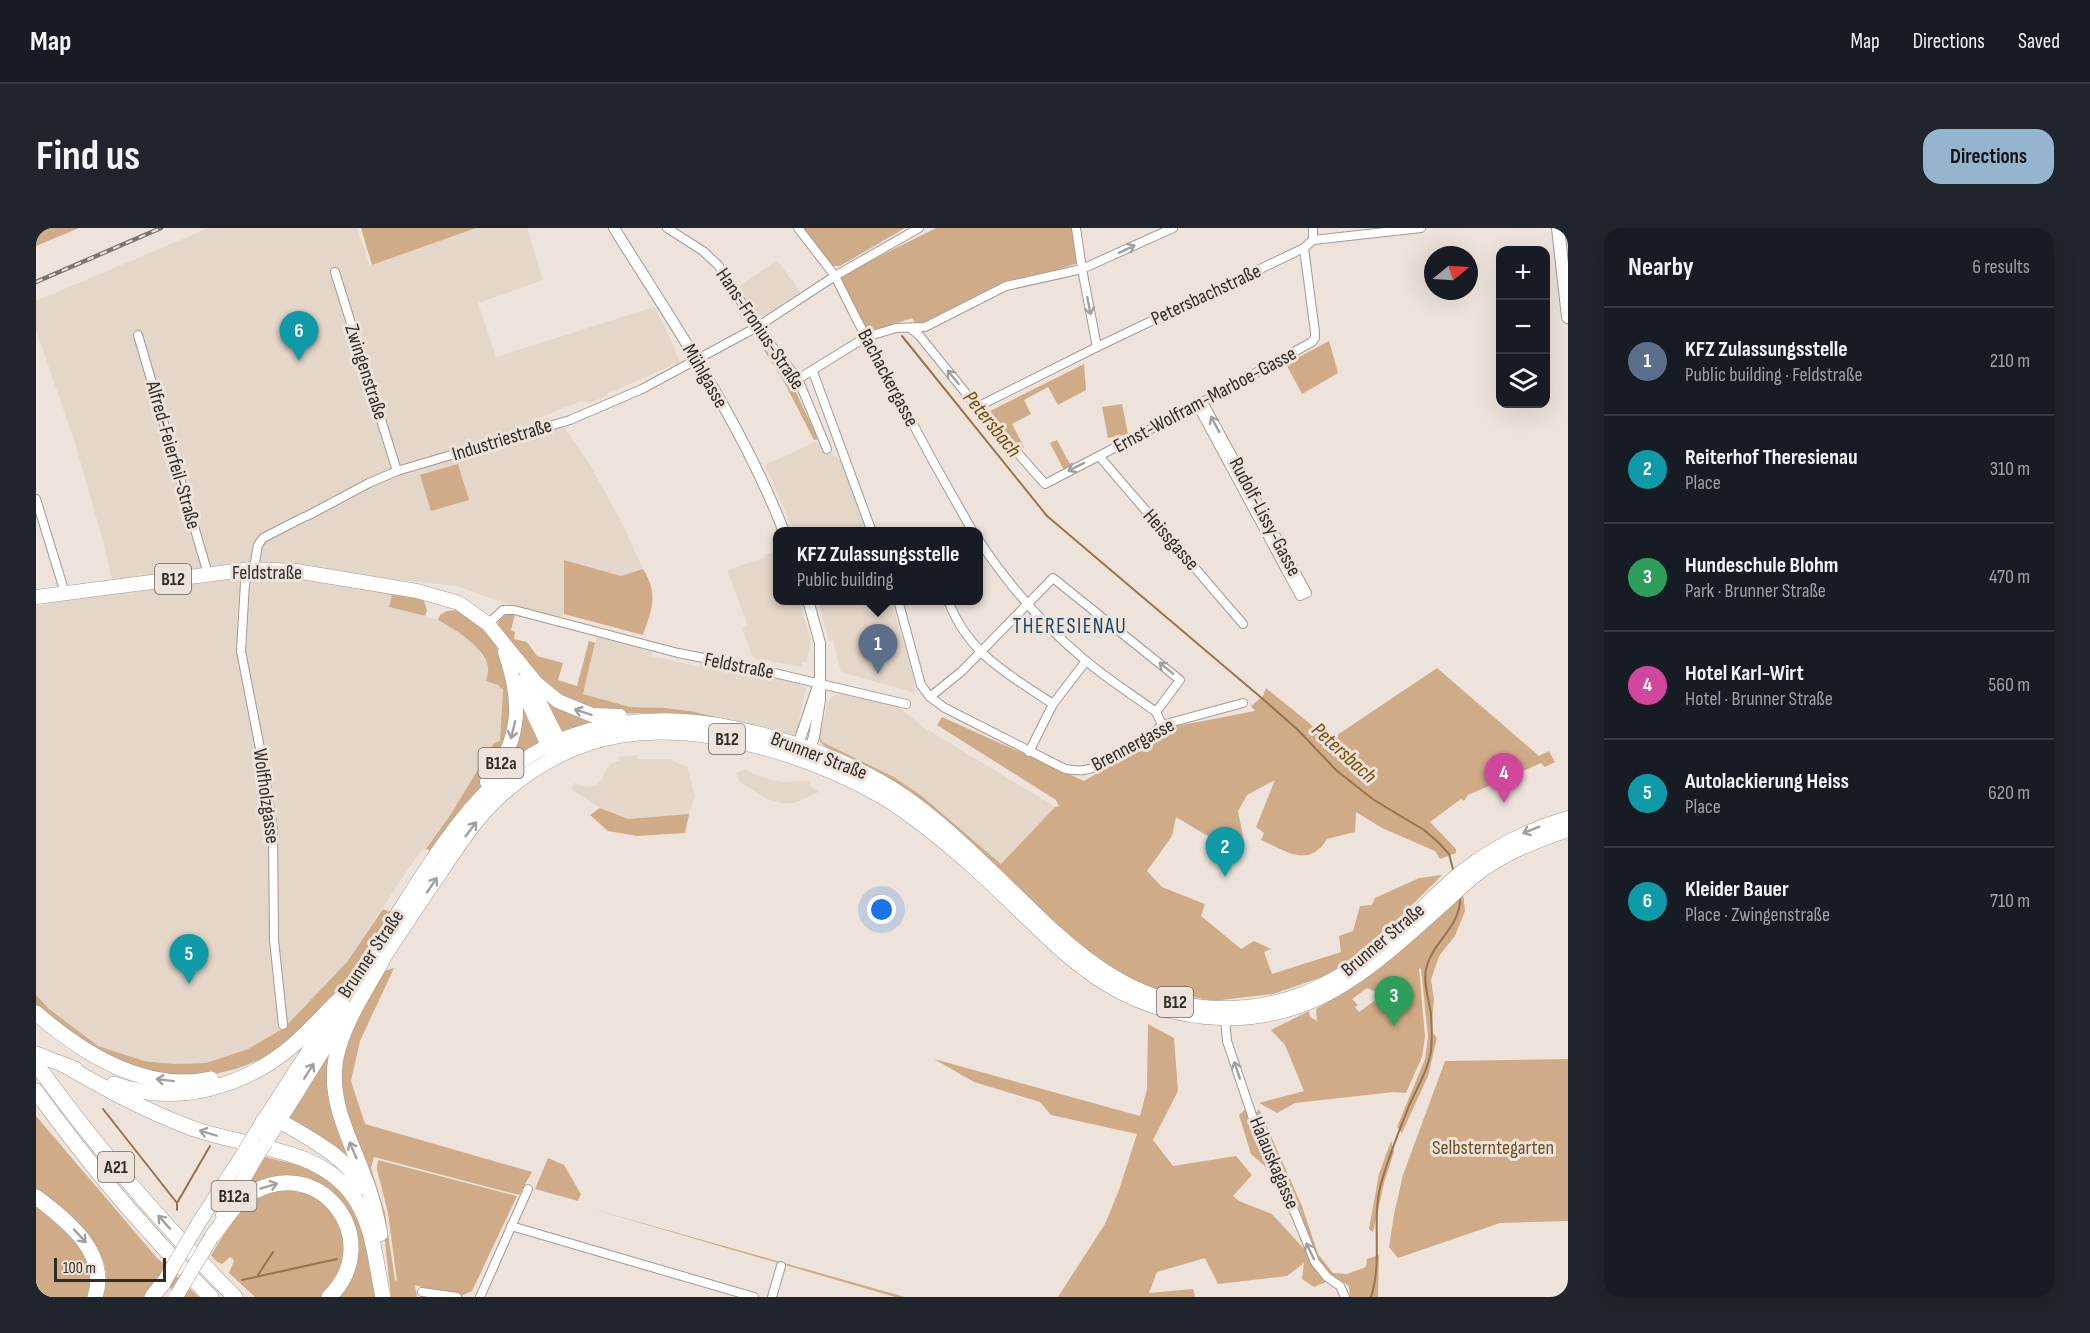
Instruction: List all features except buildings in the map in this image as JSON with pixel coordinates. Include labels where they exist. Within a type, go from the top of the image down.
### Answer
[{"type":"highway","points":[[383,959],[343,1036],[336,1058],[334,1080],[341,1119],[373,1205],[380,1236],[384,1297]]},
{"type":"highway","points":[[36,1054],[130,1090],[156,1094],[182,1094],[238,1079],[264,1066],[290,1048],[340,999]]},
{"type":"highway","points":[[36,1013],[85,1051],[112,1065],[147,1077],[183,1082],[205,1081],[264,1066]]},
{"type":"highway","name":"A21","points":[[36,1064],[92,1138],[162,1220],[234,1297]]},
{"type":"highway","points":[[66,1066],[153,1112],[191,1128],[285,1153],[324,1168],[351,1193],[362,1210],[375,1249],[384,1297]]},
{"type":"highway","name":"A21","points":[[36,1091],[108,1186],[211,1297]]},
{"type":"highway","points":[[36,1106],[65,1132]]},
{"type":"highway","points":[[271,1121],[316,1142],[338,1158],[353,1173],[373,1205]]},
{"type":"highway","points":[[212,1238],[237,1205],[249,1194],[264,1187],[291,1182],[316,1189],[327,1196],[344,1216],[351,1241],[349,1266],[344,1279],[328,1297]]},
{"type":"highway","points":[[36,1197],[76,1232],[89,1247],[97,1263],[99,1280],[95,1297]]},
{"type":"highway","points":[[203,1265],[246,1297]]},
{"type":"highway","points":[[152,1297],[164,1282]]},
{"type":"main road","points":[[1558,228],[1568,317]]},
{"type":"main road","name":"Feldstraße","points":[[36,597],[251,569],[296,571],[425,593],[459,603],[488,624],[507,650]]},
{"type":"main road","points":[[507,650],[536,683],[558,701],[592,715],[633,716],[639,720]]},
{"type":"main road","points":[[507,650],[526,676],[553,748]]},
{"type":"main road","name":"B12a","points":[[435,857],[445,835],[499,766],[511,738],[517,701],[507,650]]},
{"type":"main road","name":"Brunner Straße","points":[[157,1297],[198,1224],[271,1121],[340,999],[435,857],[469,811],[493,784],[517,765],[597,727],[639,720],[677,720],[720,725],[751,731],[857,769],[906,797],[971,852],[1086,959],[1129,986],[1170,1001],[1201,1007],[1249,1007],[1308,992],[1346,973],[1449,891]]},
{"type":"main road","name":"Brunner Straße","points":[[271,1121],[316,1059],[456,850],[487,809],[553,748],[579,746],[639,732],[665,731],[802,750],[914,819],[977,871],[1055,947],[1094,978],[1152,1007],[1194,1016],[1225,1018],[1274,1014],[1301,1006],[1331,993],[1379,961],[1487,853],[1514,838],[1568,818]]},
{"type":"main road","name":"Brunner Straße","points":[[1462,879],[1505,856],[1568,830]]},
{"type":"main road","name":"Brunner Straße","points":[[176,1296],[212,1238],[255,1146]]},
{"type":"street","name":"Mühlgasse","points":[[614,228],[697,361],[762,478],[782,527]]},
{"type":"street","name":"Hans-Fronius-Straße","points":[[667,228],[703,251],[718,265],[757,327],[798,380],[827,449]]},
{"type":"street","name":"Bachackergasse","points":[[798,228],[835,276],[934,463],[972,527]]},
{"type":"street","points":[[1076,228],[1097,347]]},
{"type":"street","points":[[798,380],[866,338],[896,328],[925,327],[1006,286],[1082,270],[1173,228]]},
{"type":"street","points":[[1313,228],[1313,240],[1420,228]]},
{"type":"street","name":"Industriestraße","points":[[251,569],[255,562],[258,544],[263,538],[369,483],[397,471],[570,420],[642,389],[757,327],[835,276],[916,229]]},
{"type":"street","name":"Petersbachstraße","points":[[977,407],[1304,248],[1313,240]]},
{"type":"street","name":"Ernst-Wolfram-Marboe-Gasse","points":[[977,407],[1045,484],[1200,404],[1312,342],[1315,338],[1304,248]]},
{"type":"street","name":"Zwingenstraße","points":[[335,272],[397,471]]},
{"type":"street","points":[[910,328],[919,335],[977,407]]},
{"type":"street","name":"Alfred-Feierfeil-Straße","points":[[138,335],[208,574]]},
{"type":"street","name":"Hans-Fronius-Straße","points":[[813,372],[871,527]]},
{"type":"street","name":"Rudolf-Lissy-Gasse","points":[[1200,404],[1306,593],[1300,596],[1200,404]]},
{"type":"street","name":"Heissgasse","points":[[1099,456],[1243,624]]},
{"type":"street","points":[[36,499],[65,593]]},
{"type":"street","points":[[983,546],[994,563],[1058,636],[1086,661],[1156,712],[1162,725]]},
{"type":"street","name":"Wolfholzgasse","points":[[251,569],[246,583],[241,651],[273,830],[274,940],[283,1025]]},
{"type":"street","points":[[898,605],[921,686],[930,697],[962,671],[1053,578],[1180,680],[1156,712]]},
{"type":"street","points":[[802,750],[813,699],[820,683],[820,643],[809,605]]},
{"type":"street","points":[[950,605],[963,632],[980,652],[1053,704]]},
{"type":"street","name":"Feldstraße","points":[[488,624],[503,610],[514,610],[678,653],[749,667],[906,704]]},
{"type":"street","points":[[1029,752],[1053,704],[1086,661]]},
{"type":"street","name":"Brennergasse","points":[[930,697],[945,708],[1029,752],[1065,769],[1082,771],[1100,766],[1154,733],[1162,725],[1243,703]]},
{"type":"street","name":"Halauskagasse","points":[[1225,1018],[1227,1041],[1263,1148],[1317,1266],[1340,1286],[1345,1296]]},
{"type":"street","points":[[480,1297],[528,1190]]},
{"type":"street","points":[[511,1226],[754,1297]]},
{"type":"street","points":[[772,1297],[781,1266]]},
{"type":"street","points":[[422,1292],[457,1297]]},
{"type":"shaded area","points":[[209,228],[357,228],[370,266],[476,228],[527,228],[543,280],[478,303],[496,357],[654,307],[680,362],[609,393],[607,396],[589,403],[581,401],[527,423],[549,418],[564,427],[589,463],[620,519],[643,569],[621,576],[564,560],[564,614],[558,618],[456,586],[354,575],[351,587],[393,595],[389,607],[438,620],[464,635],[479,650],[503,691],[500,741],[494,743],[451,814],[426,849],[422,850],[410,866],[347,962],[284,1028],[248,1049],[206,1063],[174,1064],[144,1061],[98,1046],[48,1009],[36,995],[36,606],[115,592],[75,443],[36,330],[36,301]]},
{"type":"shaded area","points":[[777,260],[800,292],[765,316],[757,316],[738,287]]},
{"type":"shaded area","points":[[815,442],[841,461],[866,527],[792,527],[765,465]]},
{"type":"shaded area","points":[[773,552],[773,605],[800,605],[811,639],[807,662],[802,662],[801,667],[753,658],[742,628],[748,626],[727,570],[764,558],[764,555]]},
{"type":"shaded area","points":[[819,605],[892,605],[913,675],[915,693],[841,672],[833,640],[829,641]]},
{"type":"shaded area","points":[[597,637],[652,652],[651,656],[700,667],[701,663],[796,683],[806,688],[796,734],[788,737],[778,730],[690,711],[630,707],[583,694]]},
{"type":"shaded area","points":[[842,693],[895,704],[923,727],[1055,807],[1001,864],[923,797],[894,777],[822,742],[820,737],[828,701],[836,694]]},
{"type":"shaded area","points":[[637,755],[638,759],[670,759],[687,767],[695,796],[689,814],[628,819],[600,808],[571,789],[574,783],[586,787],[596,785],[602,780],[606,769],[612,763],[620,761],[619,757]]},
{"type":"shaded area","points":[[745,770],[782,782],[811,781],[809,785],[819,792],[794,803],[781,803],[767,799],[740,782],[736,773]]},
{"type":"green space","points":[[36,228],[79,228],[36,246]]},
{"type":"green space","points":[[361,228],[476,228],[372,265]]},
{"type":"green space","points":[[803,228],[905,228],[840,266],[833,266]]},
{"type":"green space","points":[[936,228],[1072,228],[1078,263],[1005,281],[920,324],[915,323],[912,318],[882,328],[867,330],[840,276]]},
{"type":"green space","points":[[755,336],[791,382],[818,439],[814,440],[783,380]]},
{"type":"green space","points":[[1329,341],[1338,373],[1302,394],[1286,364]]},
{"type":"green space","points":[[1084,364],[1086,390],[1058,405],[1048,387],[1024,400],[1031,414],[1012,424],[1024,447],[1019,450],[988,412]]},
{"type":"green space","points":[[1122,404],[1128,434],[1108,438],[1102,407]]},
{"type":"green space","points":[[1057,440],[1071,466],[1064,470],[1050,443]]},
{"type":"green space","points":[[458,464],[469,500],[431,511],[420,475]]},
{"type":"green space","points":[[564,560],[621,576],[643,569],[651,587],[652,602],[643,635],[564,614]]},
{"type":"green space","points":[[353,585],[423,598],[427,610],[425,616],[389,607],[392,595],[350,587]]},
{"type":"green space","points":[[460,610],[490,636],[502,656],[514,691],[509,735],[483,786],[464,805],[431,851],[426,849],[451,814],[494,743],[500,741],[503,690],[498,685],[486,681],[488,667],[481,652],[460,634],[438,620],[440,615],[447,611]]},
{"type":"green space","points":[[515,614],[511,630],[515,632],[514,639],[527,642],[537,656],[563,663],[558,680],[577,686],[589,641],[595,643],[583,694],[630,707],[690,711],[739,722],[739,725],[665,714],[607,712],[579,707],[566,701],[553,693],[537,678],[497,626],[502,617]]},
{"type":"green space","points":[[1437,668],[1539,756],[1549,751],[1555,762],[1545,767],[1541,763],[1468,795],[1464,801],[1461,799],[1430,822],[1456,849],[1456,853],[1440,859],[1435,851],[1382,828],[1356,812],[1355,832],[1327,839],[1313,853],[1297,855],[1288,852],[1261,840],[1264,833],[1256,827],[1275,780],[1247,795],[1238,811],[1244,842],[1226,847],[1176,817],[1172,836],[1147,871],[1162,887],[1205,904],[1201,916],[1241,949],[1254,941],[1271,949],[1264,952],[1272,974],[1341,952],[1339,936],[1353,931],[1360,906],[1372,905],[1375,898],[1419,878],[1442,875],[1379,938],[1331,974],[1273,994],[1213,1001],[1145,987],[1106,967],[820,742],[820,737],[822,742],[894,777],[923,797],[1001,864],[1055,807],[1059,806],[1056,800],[937,725],[942,717],[1084,781],[1177,726],[1255,711],[1251,706],[1263,696],[1266,688],[1330,740]]},
{"type":"green space","points":[[538,688],[604,721],[561,735]]},
{"type":"green space","points":[[523,703],[527,718],[541,745],[504,770]]},
{"type":"green space","points":[[600,808],[628,819],[689,814],[685,833],[637,836],[608,831],[590,815]]},
{"type":"green space","points":[[1463,892],[1465,911],[1455,936],[1439,956],[1431,980],[1434,1000],[1431,1031],[1437,1038],[1428,1076],[1402,1133],[1397,1127],[1425,1059],[1428,1037],[1421,969],[1419,968],[1425,1036],[1422,1057],[1406,1093],[1394,1092],[1295,1103],[1277,1113],[1259,1103],[1304,1091],[1285,1045],[1271,1030],[1309,1011],[1310,1017],[1317,1021],[1316,1009],[1363,980]],"holes":[[[1367,988],[1376,992],[1378,998],[1359,1012],[1355,1007],[1358,1005],[1352,999]]]},
{"type":"green space","points":[[383,909],[393,913],[372,947],[324,1010],[296,1036],[265,1057],[230,1070],[192,1076],[150,1071],[132,1066],[87,1047],[36,1008],[36,995],[49,1009],[98,1046],[144,1061],[174,1064],[206,1063],[248,1049],[284,1028],[347,962]]},
{"type":"green space","points":[[394,968],[360,1041],[351,1081],[365,1124],[532,1172],[519,1195],[374,1157],[371,1168],[385,1213],[397,1281],[388,1213],[377,1169],[378,1160],[517,1196],[472,1291],[461,1296],[415,1285],[417,1297],[391,1297],[384,1232],[344,1109],[340,1087],[345,1043],[385,971]]},
{"type":"green space","points":[[1148,1024],[1174,1038],[1178,1091],[1153,1140],[1173,1166],[1236,1156],[1252,1175],[1233,1196],[1239,1201],[1272,1214],[1305,1250],[1326,1282],[1314,1287],[1302,1279],[1304,1263],[1287,1276],[1218,1284],[1205,1258],[1157,1272],[1149,1293],[1193,1289],[1195,1297],[1058,1297],[1105,1224],[1119,1190],[1137,1134],[1051,1115],[1040,1102],[974,1082],[934,1059],[1140,1116],[1147,1089]]},
{"type":"green space","points":[[338,1036],[333,1060],[355,1165],[284,1118]]},
{"type":"green space","name":"Selbsterntegarten","points":[[1568,1059],[1568,1221],[1500,1223],[1398,1258],[1389,1247],[1403,1175],[1445,1061]]},
{"type":"green space","points":[[1247,1108],[1267,1168],[1251,1154],[1239,1115]]},
{"type":"green space","points":[[1259,1109],[1302,1206],[1318,1254],[1333,1273],[1347,1274],[1366,1267],[1367,1259],[1379,1255],[1378,1297],[1350,1297],[1349,1286],[1331,1275],[1318,1262],[1300,1211],[1276,1163],[1256,1113]]},
{"type":"green space","points":[[36,1116],[157,1258],[199,1297],[179,1297],[159,1276],[145,1297],[102,1297],[106,1280],[104,1264],[98,1250],[75,1223],[36,1191]]},
{"type":"green space","points":[[1391,1141],[1394,1152],[1384,1183],[1373,1232],[1369,1229],[1379,1174]]},
{"type":"green space","points":[[265,1157],[315,1169],[345,1194],[360,1218],[377,1297],[335,1297],[356,1259],[329,1192],[244,1191]]},
{"type":"green space","points":[[548,1158],[564,1165],[581,1194],[578,1201],[535,1189]]},
{"type":"green space","points":[[283,1185],[327,1201],[347,1242],[344,1264],[321,1297],[255,1297],[229,1273],[233,1259],[230,1257],[222,1264],[211,1255],[242,1206]]},
{"type":"green space","points":[[36,1202],[73,1235],[94,1264],[90,1297],[36,1297]]},
{"type":"green space","points":[[589,1208],[905,1297],[895,1297]]},
{"type":"waterway","name":"Petersbach","points":[[902,336],[1047,516],[1264,700],[1298,730],[1337,771],[1374,800],[1424,830],[1438,842],[1449,854],[1454,873]]},
{"type":"waterway","name":"Petersbach","points":[[1371,1297],[1376,1269],[1377,1212],[1381,1184],[1409,1106],[1430,1058],[1432,1037],[1426,969],[1434,950],[1456,917],[1460,896]]},
{"type":"waterway","points":[[103,1109],[177,1203]]},
{"type":"waterway","points":[[177,1210],[177,1203],[210,1146]]},
{"type":"waterway","points":[[258,1275],[273,1252]]},
{"type":"waterway","points":[[242,1280],[337,1259]]},
{"type":"railway","points":[[36,282],[161,228]]},
{"type":"place","name":"Kleider Bauer","points":[[299,361]]},
{"type":"place","name":"KFZ Zulassungsstelle","points":[[878,674]]},
{"type":"place","name":"Hotel Karl-Wirt","points":[[1504,803]]},
{"type":"place","name":"Reiterhof Theresienau","points":[[1225,877]]},
{"type":"place","name":"Autolackierung Heiss","points":[[189,984]]},
{"type":"place","name":"Hundeschule Blohm","points":[[1394,1026]]},
{"type":"district","name":"THERESIENAU","points":[[1070,626]]}]
